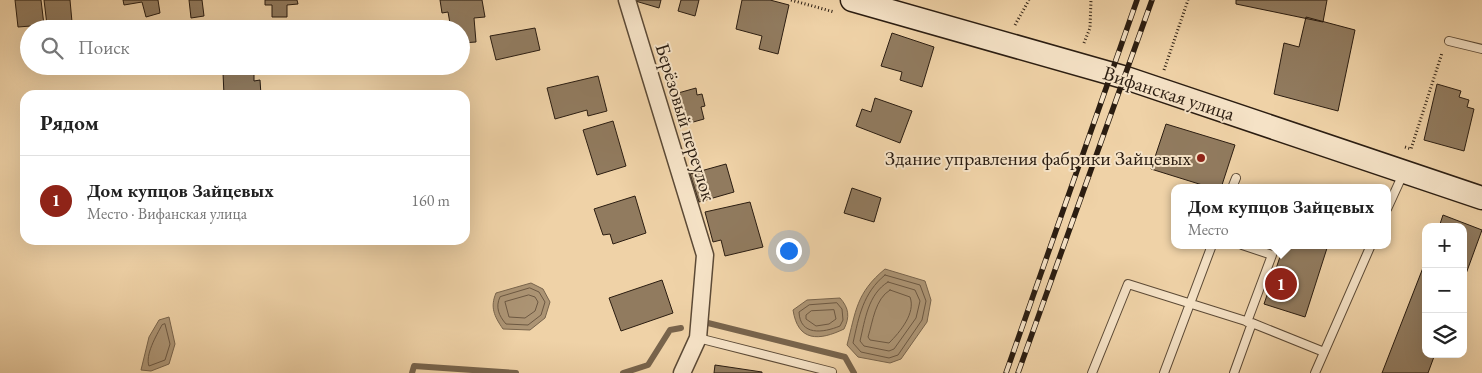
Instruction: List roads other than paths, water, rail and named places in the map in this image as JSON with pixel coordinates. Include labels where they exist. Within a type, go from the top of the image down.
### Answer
[{"type":"main road","name":"Вифанская улица","points":[[852,0],[1077,63],[1482,198]]},
{"type":"street","name":"Берёзовый переулок","points":[[627,0],[705,256],[698,338]]},
{"type":"street","points":[[682,373],[698,338]]},
{"type":"lane","points":[[1449,41],[1482,49]]},
{"type":"lane","points":[[1391,200],[1404,172]]},
{"type":"lane","points":[[1234,184],[1236,178]]},
{"type":"lane","points":[[1164,373],[1211,249]]},
{"type":"lane","points":[[1234,373],[1272,255],[1254,249]]},
{"type":"lane","points":[[1315,373],[1369,249]]},
{"type":"lane","points":[[1092,373],[1128,284],[1249,323],[1324,352]]},
{"type":"lane","points":[[698,338],[832,372]]},
{"type":"water","points":[[885,269],[925,281],[931,300],[927,322],[901,359],[890,363],[858,357],[847,345],[858,303],[868,286]]},
{"type":"water","points":[[531,283],[543,289],[550,302],[545,318],[530,330],[503,329],[497,320],[493,307],[496,293]]},
{"type":"water","points":[[840,298],[848,313],[844,329],[818,337],[805,333],[800,328],[793,310],[807,300]]},
{"type":"water","points":[[169,317],[175,344],[169,364],[151,371],[141,370],[149,337],[159,320]]},
{"type":"waterway","points":[[708,323],[845,357],[854,373]]},
{"type":"waterway","points":[[623,373],[648,365],[670,330],[681,328]]},
{"type":"waterway","points":[[412,373],[414,366],[516,373]]},
{"type":"railway","points":[[1006,373],[1137,0]]},
{"type":"railway","points":[[1018,373],[1152,0]]},
{"type":"place","name":"Здание управления фабрики Зайцевых","points":[[1201,158]]},
{"type":"place","name":"Дом купцов Зайцевых","points":[[1281,284]]}]
